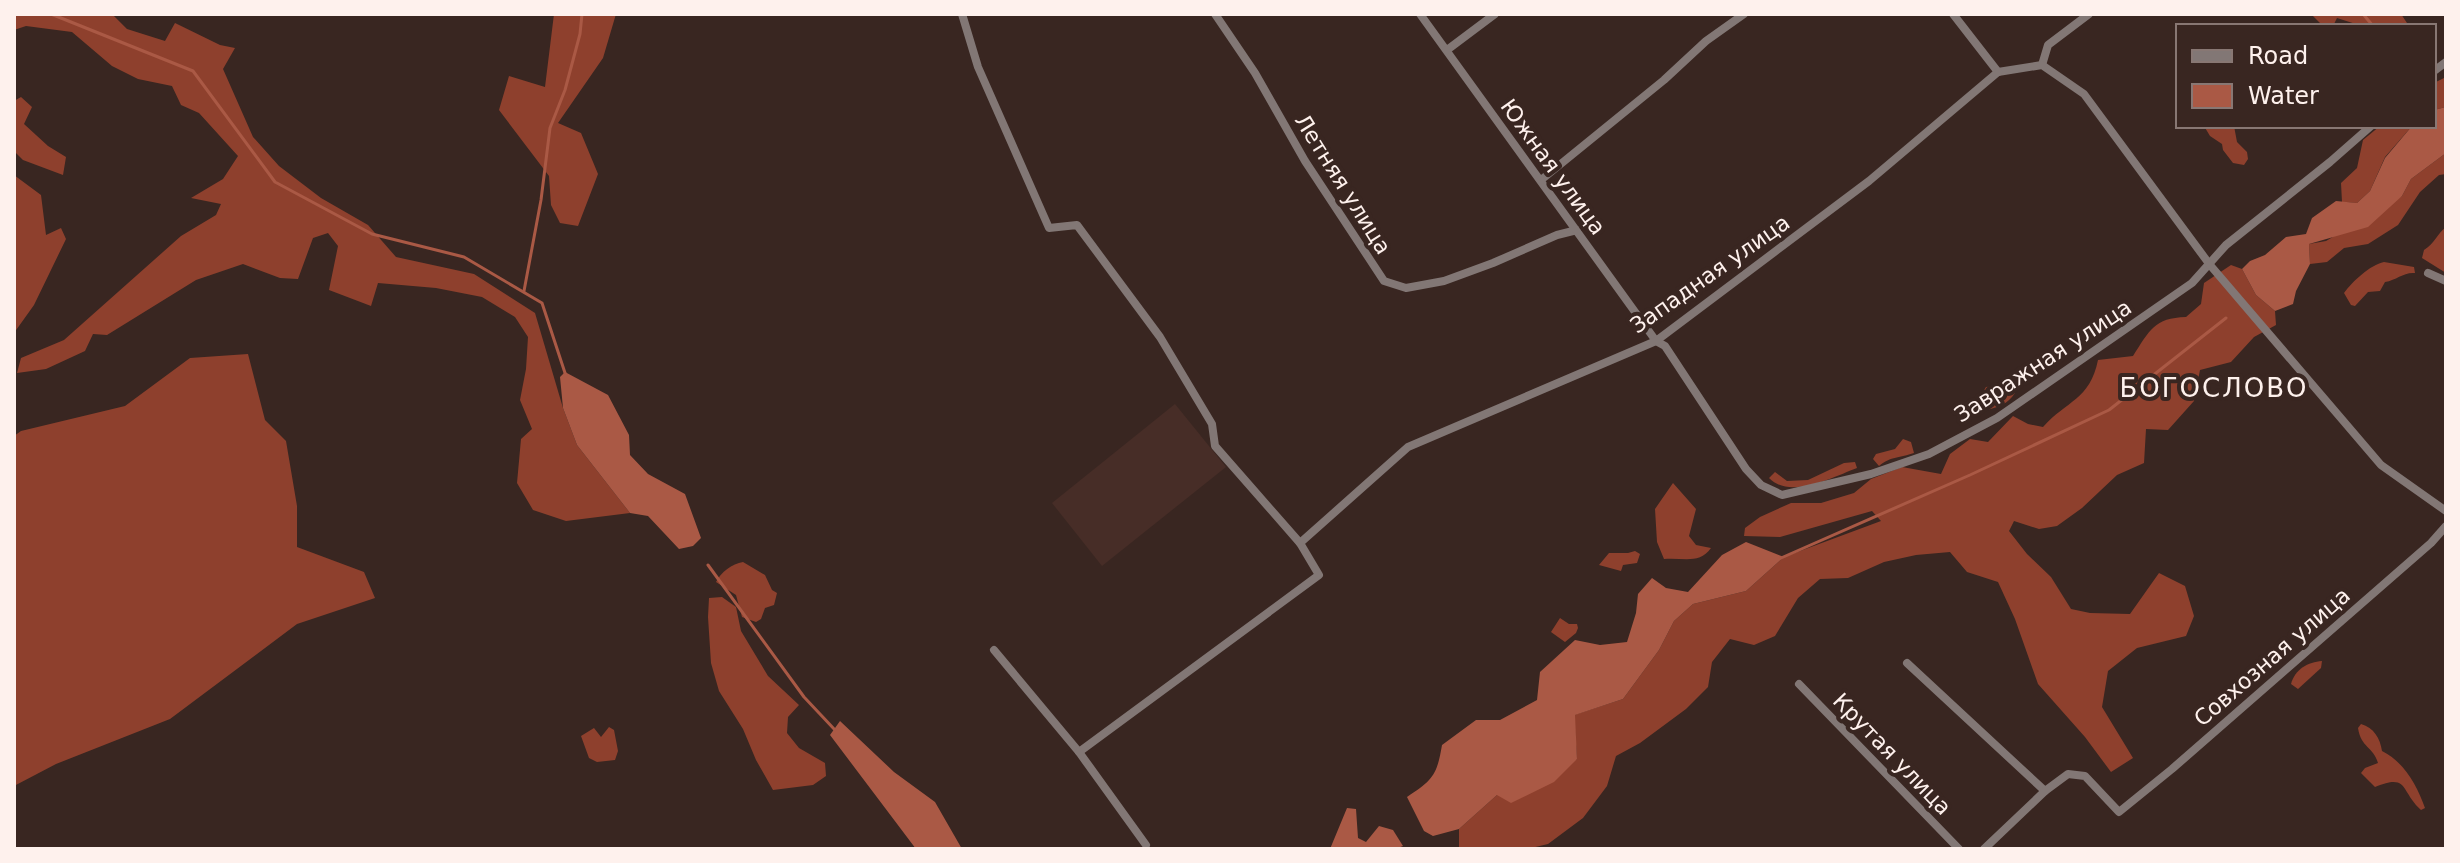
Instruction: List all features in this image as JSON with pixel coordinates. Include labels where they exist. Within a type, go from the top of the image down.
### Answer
[{"type":"street","points":[[962,14],[978,67],[1049,228],[1077,225],[1160,337],[1212,424],[1215,446],[1300,543],[1319,575],[1079,752]]},
{"type":"street","name":"Летняя улица","points":[[1215,14],[1255,73],[1305,161],[1384,281],[1406,288],[1444,281],[1557,235],[1577,230]]},
{"type":"street","name":"Южная улица","points":[[1420,14],[1656,341]]},
{"type":"street","points":[[1447,50],[1495,14]]},
{"type":"street","points":[[1541,180],[1664,80],[1706,41],[1744,14]]},
{"type":"street","points":[[1953,14],[1998,72],[2042,65],[2084,94],[2210,265],[2381,465],[2446,511]]},
{"type":"street","points":[[2042,65],[2048,45],[2089,14]]},
{"type":"street","name":"Западная улица","points":[[1300,543],[1408,447],[1656,341],[1869,181],[1998,72]]},
{"type":"street","name":"Завражная улица","points":[[1656,341],[1665,346],[1746,469],[1761,485],[1782,495],[1871,474],[1929,454],[1997,418],[2192,283],[2226,245],[2369,128]]},
{"type":"street","points":[[2428,273],[2446,281]]},
{"type":"street","name":"Совхозная улица","points":[[2045,791],[2068,774],[2085,776],[2119,812],[2431,543],[2446,526]]},
{"type":"street","points":[[994,650],[1079,752],[1146,845]]},
{"type":"street","points":[[1907,663],[2045,791],[1984,849]]},
{"type":"street","name":"Крутая улица","points":[[1799,684],[1959,849]]},
{"type":"shaded area","points":[[14,14],[112,14],[127,29],[165,41],[175,23],[220,45],[235,48],[223,69],[253,137],[279,166],[321,198],[368,225],[396,257],[474,274],[535,313],[577,445],[630,513],[566,521],[533,510],[517,483],[521,439],[532,429],[520,400],[528,337],[515,317],[482,297],[436,288],[378,283],[371,306],[329,290],[338,246],[328,233],[313,238],[298,279],[280,278],[243,264],[196,280],[107,335],[93,334],[85,351],[46,369],[17,373],[21,358],[64,340],[181,236],[216,215],[221,204],[191,198],[223,179],[238,156],[199,113],[181,105],[172,86],[138,79],[112,66],[72,32],[26,26],[14,30]]},
{"type":"shaded area","points":[[554,14],[616,14],[603,58],[558,123],[581,133],[598,174],[578,226],[560,223],[551,205],[549,176],[499,110],[509,76],[545,87]]},
{"type":"shaded area","points":[[2311,14],[2401,14],[2408,24],[2356,24],[2337,18],[2334,24],[2321,24]]},
{"type":"shaded area","points":[[2446,77],[2446,107],[2436,110],[2436,82]]},
{"type":"shaded area","points":[[21,97],[32,107],[24,124],[48,146],[66,157],[63,175],[23,160],[14,151],[14,101]]},
{"type":"shaded area","points":[[2205,128],[2234,128],[2237,142],[2247,152],[2248,159],[2244,165],[2233,163],[2222,144],[2210,136]]},
{"type":"shaded area","points":[[2378,128],[2410,128],[2385,157],[2370,191],[2357,203],[2342,202],[2341,183],[2357,168],[2363,140]]},
{"type":"shaded area","points":[[2446,153],[2446,174],[2439,175],[2420,192],[2398,225],[2368,244],[2344,248],[2327,262],[2310,264],[2309,244],[2326,241],[2402,196],[2411,179]]},
{"type":"shaded area","points":[[14,175],[41,195],[46,235],[61,228],[66,239],[34,305],[14,333]]},
{"type":"shaded area","points":[[2446,227],[2446,273],[2422,258],[2424,250]]},
{"type":"shaded area","points":[[2384,262],[2414,267],[2415,273],[2385,282],[2380,291],[2368,292],[2355,306],[2351,305],[2344,293],[2362,274]]},
{"type":"shaded area","points":[[2231,265],[2242,269],[2256,295],[2275,311],[2276,325],[2254,337],[2231,362],[2200,370],[2194,401],[2168,430],[2146,429],[2144,463],[2117,475],[2082,508],[2057,526],[2039,529],[2014,521],[2009,531],[2051,577],[2071,609],[2130,614],[2159,573],[2185,586],[2194,616],[2186,636],[2137,648],[2108,671],[2102,707],[2133,758],[2111,772],[2038,684],[1998,582],[1967,572],[1950,552],[1916,555],[1884,562],[1848,578],[1820,579],[1798,598],[1775,636],[1754,645],[1730,639],[1712,662],[1708,687],[1686,709],[1640,743],[1616,756],[1607,786],[1583,818],[1548,844],[1527,849],[1459,849],[1459,829],[1497,795],[1577,759],[1574,715],[1623,699],[1659,650],[1674,621],[1693,604],[1746,591],[1784,557],[1881,521],[1872,511],[1780,537],[1744,536],[1745,528],[1760,517],[1791,503],[1821,503],[1854,493],[1871,479],[1902,467],[1941,474],[1950,454],[1970,439],[1988,442],[2013,416],[2043,427],[2083,392],[2098,360],[2133,356],[2154,327],[2167,320],[2186,317],[2201,304],[2204,283]]},
{"type":"shaded area","points":[[248,354],[265,420],[286,441],[297,506],[297,547],[364,572],[375,598],[297,624],[170,719],[56,764],[14,786],[14,436],[21,431],[125,406],[190,358]]},
{"type":"shaded area","points":[[2014,384],[2015,393],[2002,405],[1985,410],[1977,402],[1986,387]]},
{"type":"shaded area","points":[[1175,404],[1226,467],[1102,566],[1052,503]]},
{"type":"shaded area","points":[[1903,439],[1911,442],[1914,453],[1879,466],[1873,459],[1876,454],[1895,449]]},
{"type":"shaded area","points":[[1855,462],[1857,468],[1812,485],[1788,487],[1769,478],[1775,472],[1787,481],[1808,480],[1844,463]]},
{"type":"shaded area","points":[[1673,483],[1696,509],[1689,536],[1696,545],[1711,548],[1701,557],[1664,559],[1657,542],[1655,509]]},
{"type":"shaded area","points":[[1635,551],[1640,554],[1637,563],[1623,565],[1621,571],[1599,565],[1609,553]]},
{"type":"shaded area","points":[[743,562],[765,575],[772,590],[777,593],[774,605],[765,608],[761,619],[756,622],[742,617],[736,595],[716,582],[727,569]]},
{"type":"shaded area","points":[[722,597],[736,607],[741,631],[768,676],[799,705],[788,717],[787,733],[799,748],[825,763],[826,776],[813,785],[773,790],[743,729],[719,691],[711,663],[708,617],[709,598]]},
{"type":"shaded area","points":[[1560,618],[1569,624],[1577,624],[1578,628],[1565,642],[1551,632]]},
{"type":"shaded area","points":[[2322,661],[2321,668],[2298,689],[2291,684],[2303,667]]},
{"type":"shaded area","points":[[2361,724],[2373,731],[2382,751],[2397,761],[2409,775],[2425,808],[2421,810],[2399,783],[2375,787],[2361,773],[2378,763],[2360,735],[2358,728]]},
{"type":"shaded area","points":[[609,727],[614,730],[618,751],[615,760],[597,762],[589,758],[581,736],[594,728],[601,737]]},
{"type":"water","points":[[2446,107],[2446,153],[2411,179],[2402,196],[2368,227],[2309,244],[2310,264],[2293,304],[2275,311],[2256,295],[2242,269],[2286,237],[2306,234],[2312,218],[2336,201],[2357,203],[2370,191],[2385,158],[2410,128],[2436,128],[2436,110]]},
{"type":"water","points":[[565,372],[608,395],[629,435],[630,455],[648,474],[685,494],[701,538],[693,546],[679,549],[648,516],[630,513],[577,445],[563,408],[560,377]]},
{"type":"water","points":[[1746,542],[1784,557],[1746,591],[1693,604],[1674,621],[1659,650],[1623,699],[1575,715],[1577,759],[1554,782],[1511,803],[1497,795],[1459,829],[1433,836],[1424,831],[1407,797],[1432,776],[1442,745],[1476,720],[1500,720],[1537,700],[1540,672],[1575,640],[1600,645],[1627,642],[1638,594],[1652,578],[1666,588],[1688,592],[1722,555]]},
{"type":"water","points":[[840,721],[894,772],[935,802],[962,849],[916,849],[830,735]]},
{"type":"water","points":[[1347,808],[1356,809],[1358,838],[1366,842],[1379,826],[1393,830],[1403,846],[1395,849],[1330,849]]},
{"type":"waterway","points":[[51,14],[193,71],[275,182],[372,234],[464,257],[542,303],[566,376]]},
{"type":"waterway","points":[[524,291],[541,200],[550,128],[565,90],[580,34],[582,14]]},
{"type":"waterway","points":[[2363,14],[2371,24]]},
{"type":"waterway","points":[[1781,558],[2109,410],[2226,318]]},
{"type":"waterway","points":[[708,565],[804,697],[835,730]]},
{"type":"district","name":"БОГОСЛОВО","points":[[2214,388]]}]
